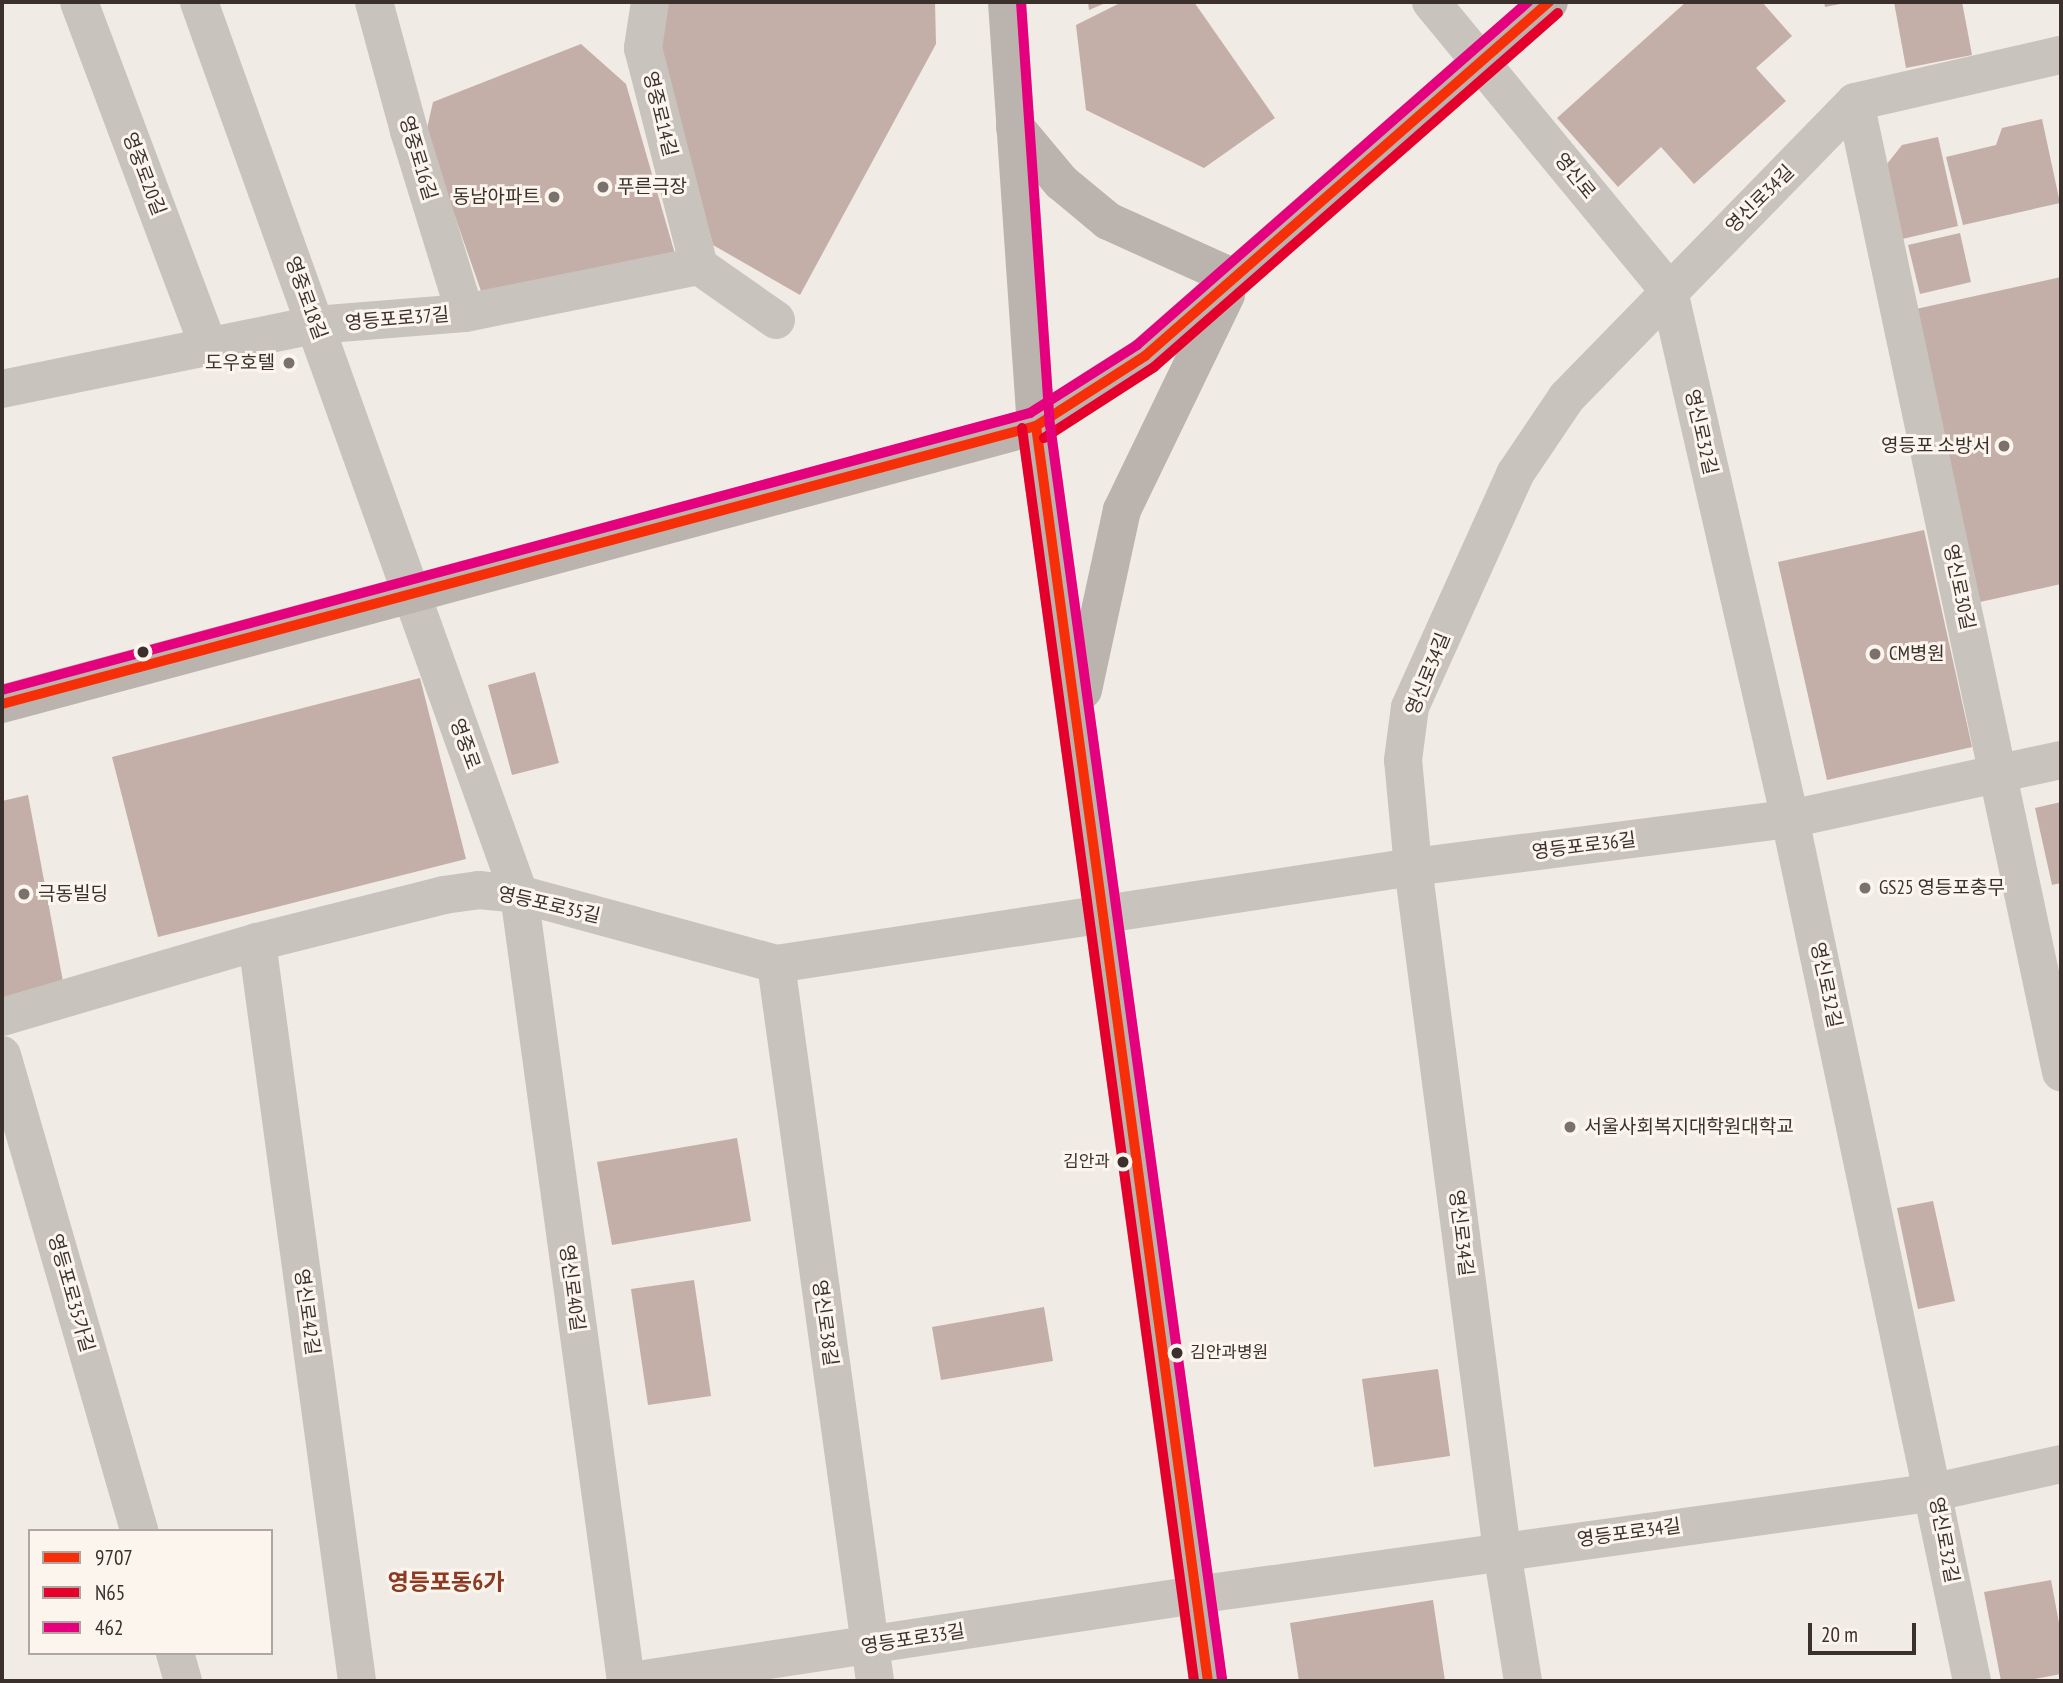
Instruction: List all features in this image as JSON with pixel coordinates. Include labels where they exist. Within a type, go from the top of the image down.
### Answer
[{"type":"main road","points":[[1007,2],[1036,426],[1208,1681]]},
{"type":"main road","points":[[2,704],[1036,426],[1145,356],[1549,2]]},
{"type":"main road","points":[[1015,127],[1061,181],[1108,221],[1234,278]]},
{"type":"main road","points":[[1077,712],[1122,510],[1234,278]]},
{"type":"street","name":"영중로20길","points":[[79,2],[209,347]]},
{"type":"street","name":"영중로18길","points":[[199,2],[413,594]]},
{"type":"street","name":"영중로16길","points":[[374,2],[409,131],[465,313]]},
{"type":"street","name":"영중로14길","points":[[650,2],[643,48],[699,265]]},
{"type":"street","name":"영신로","points":[[1431,2],[1669,291]]},
{"type":"street","points":[[1855,102],[2061,55]]},
{"type":"street","name":"영신로34길","points":[[1523,1681],[1502,1550],[1413,867],[1403,760],[1410,707],[1515,474],[1567,397],[1855,102]]},
{"type":"street","name":"영신로30길","points":[[1855,102],[2061,1072]]},
{"type":"street","name":"영등포로37길","points":[[2,389],[316,325],[465,313],[699,265]]},
{"type":"street","points":[[699,265],[776,320]]},
{"type":"street","name":"영신로32길","points":[[1669,291],[1790,820],[1935,1492],[1972,1681]]},
{"type":"street","name":"영중로","points":[[413,594],[519,894]]},
{"type":"street","name":"영등포로36길","points":[[1103,913],[1413,867],[1790,820],[2061,760]]},
{"type":"street","name":"영등포로35길","points":[[2,1017],[257,942],[443,895],[479,890],[519,894],[776,964],[1103,913]]},
{"type":"street","name":"영신로40길","points":[[519,894],[626,1681]]},
{"type":"street","name":"영신로42길","points":[[257,942],[357,1681]]},
{"type":"street","name":"영신로38길","points":[[776,964],[872,1664]]},
{"type":"street","name":"영등포로35가길","points":[[2,1055],[138,1529]]},
{"type":"street","name":"영등포로34길","points":[[1195,1595],[1502,1550],[1935,1492],[2061,1464]]},
{"type":"street","name":"영등포로33길","points":[[631,1681],[872,1664],[1195,1595]]},
{"type":"street","points":[[176,1655],[183,1681]]},
{"type":"building","points":[[668,2],[935,2],[936,44],[800,295],[713,245],[660,51]]},
{"type":"building","points":[[1088,2],[1108,2],[1089,10]]},
{"type":"building","points":[[1122,2],[1194,2],[1275,118],[1204,168],[1086,110],[1076,25]]},
{"type":"building","points":[[1686,2],[1762,2],[1792,36],[1756,68],[1786,101],[1694,184],[1661,147],[1618,187],[1557,118]]},
{"type":"building","points":[[1824,2],[1844,2],[1845,3],[1825,7]]},
{"type":"building","points":[[1894,2],[1962,2],[1972,55],[1906,68]]},
{"type":"building","name":"동남아파트","points":[[581,44],[626,84],[677,261],[482,294],[426,133],[433,102]]},
{"type":"building","points":[[2042,119],[2060,203],[1963,225],[1946,157],[1996,145],[2002,128]]},
{"type":"building","points":[[1938,137],[1958,226],[1898,240],[1883,169],[1902,145]]},
{"type":"building","points":[[1960,233],[1971,282],[1920,294],[1908,245]]},
{"type":"building","name":"영등포 소방서","points":[[2061,277],[2061,584],[1980,602],[1916,309]]},
{"type":"building","name":"CM병원","points":[[1924,530],[1972,747],[1827,780],[1778,562]]},
{"type":"building","points":[[535,672],[559,763],[512,775],[488,685]]},
{"type":"building","points":[[420,678],[466,859],[158,937],[112,757]]},
{"type":"building","name":"극동빌딩","points":[[28,795],[64,987],[2,1000],[2,801]]},
{"type":"building","points":[[2061,802],[2061,883],[2052,885],[2035,808]]},
{"type":"building","points":[[737,1138],[751,1221],[612,1245],[597,1162]]},
{"type":"building","points":[[1933,1201],[1955,1301],[1918,1309],[1897,1208]]},
{"type":"building","points":[[694,1280],[711,1396],[648,1405],[631,1289]]},
{"type":"building","points":[[1044,1307],[1053,1361],[941,1380],[932,1327]]},
{"type":"building","points":[[1438,1369],[1450,1456],[1374,1467],[1362,1379]]},
{"type":"building","points":[[2051,1580],[2061,1634],[2061,1674],[2024,1681],[2001,1681],[1984,1592]]},
{"type":"building","points":[[1433,1600],[1445,1681],[1299,1681],[1290,1623]]},
{"type":"transit line","name":"462","points":[[1021,2],[1050,425],[1222,1679]]},
{"type":"transit line","name":"462","points":[[2,690],[1030,413],[1137,345],[1528,2]]},
{"type":"transit line","name":"9707","points":[[2,704],[1036,426],[1145,356],[1549,2]]},
{"type":"transit line","name":"N65","points":[[1044,438],[1154,367],[1558,13]]},
{"type":"transit line","name":"9707","points":[[1036,426],[1208,1681]]},
{"type":"transit line","name":"N65","points":[[1022,428],[1194,1681]]},
{"type":"place","name":"푸른극장","points":[[603,187]]},
{"type":"place","name":"동남아파트","points":[[554,197]]},
{"type":"place","name":"도우호텔","points":[[289,363]]},
{"type":"place","name":"영등포 소방서","points":[[2004,446]]},
{"type":"place","name":"CM병원","points":[[1875,654]]},
{"type":"place","name":"GS25 영등포충무","points":[[1865,888]]},
{"type":"place","name":"극동빌딩","points":[[24,894]]},
{"type":"place","name":"서울사회복지대학원대학교","points":[[1570,1127]]},
{"type":"place","name":"김안과","points":[[1123,1162]]},
{"type":"place","name":"김안과병원","points":[[1177,1353]]},
{"type":"district","name":"영등포동6가","points":[[446,1582]]}]
